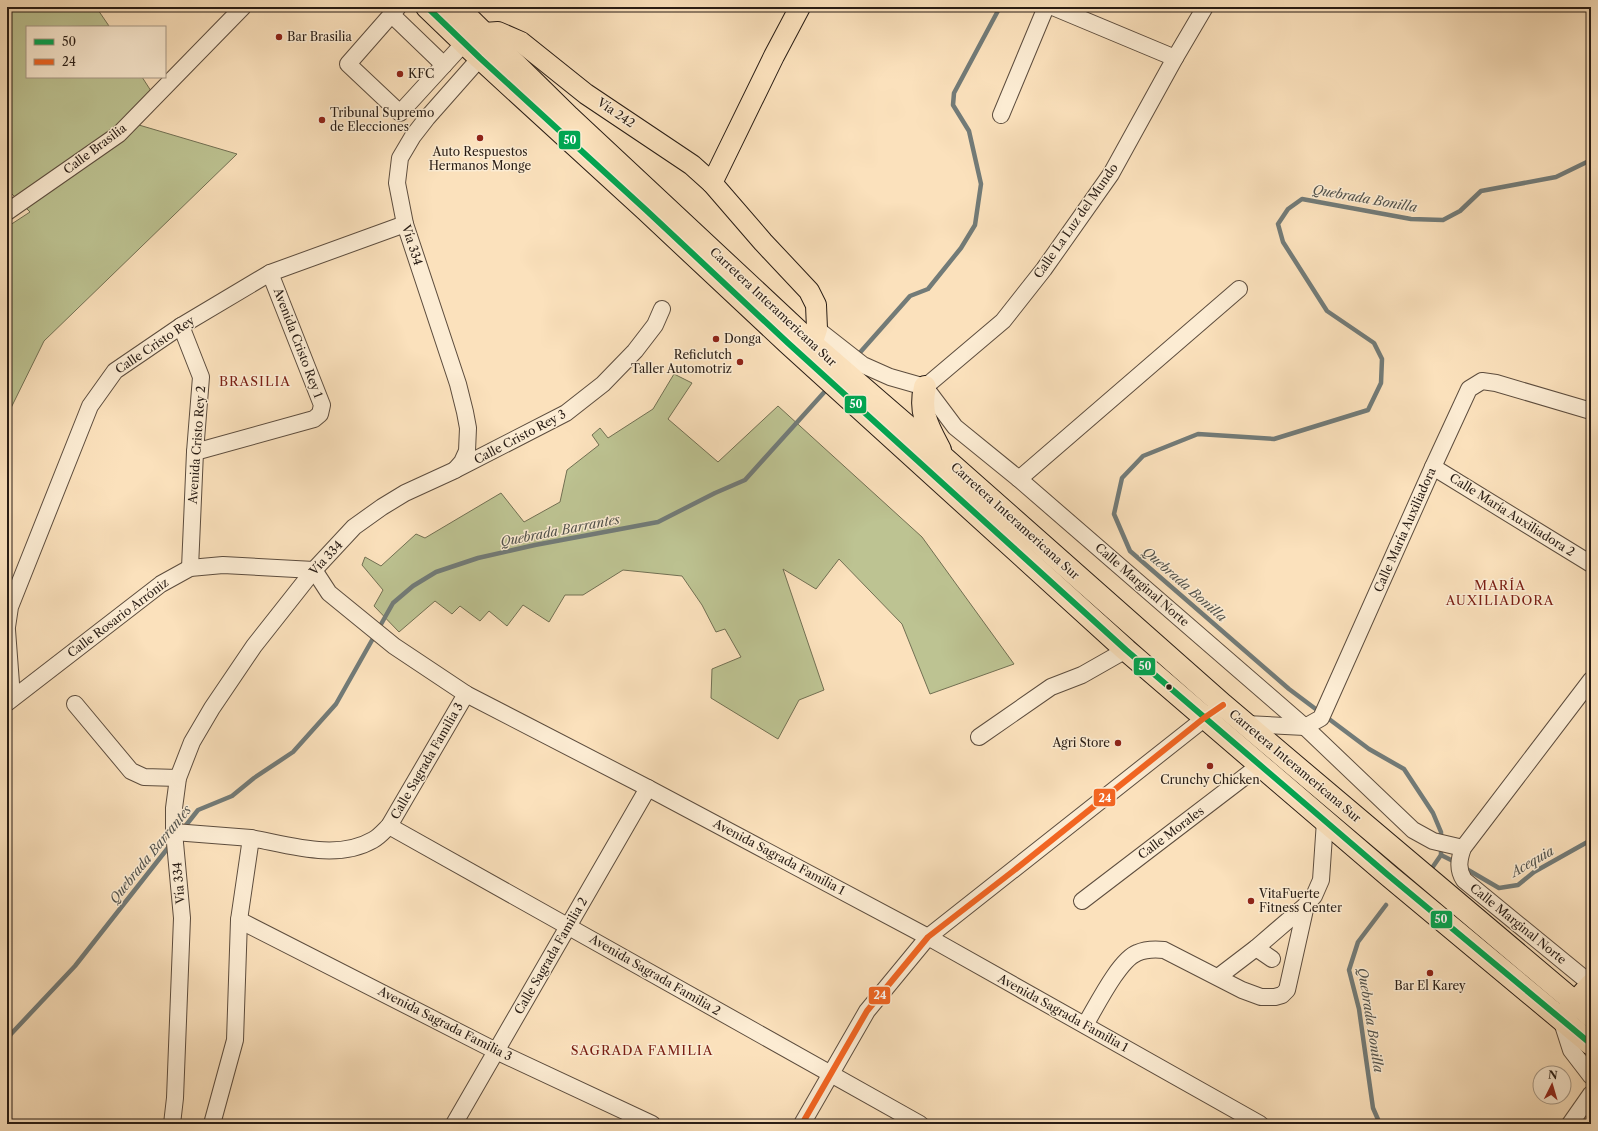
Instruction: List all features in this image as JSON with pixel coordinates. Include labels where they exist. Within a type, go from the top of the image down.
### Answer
[{"type":"highway","name":"Carretera Interamericana Sur","points":[[427,7],[480,58],[788,343],[1126,650],[1324,821],[1591,1044]]},
{"type":"highway","name":"Carretera Interamericana Sur","points":[[464,13],[543,92],[814,337],[944,458],[1223,705],[1583,1009]]},
{"type":"highway","points":[[464,13],[480,58],[517,74],[543,92]]},
{"type":"highway","points":[[925,387],[922,401],[927,424],[944,458]]},
{"type":"highway","points":[[1561,1019],[1583,1009],[1591,984]]},
{"type":"main road","points":[[712,183],[774,56],[800,7]]},
{"type":"main road","name":"Vía 242","points":[[464,13],[498,32],[521,42],[586,94],[692,165],[712,183],[763,242],[809,291],[816,305],[814,337]]},
{"type":"main road","points":[[788,343],[805,348],[809,347],[814,337]]},
{"type":"street","name":"Calle Brasilia","points":[[7,212],[119,134],[243,7]]},
{"type":"street","points":[[1001,115],[1046,7]]},
{"type":"street","points":[[1053,7],[1175,58]]},
{"type":"street","name":"Calle La Luz del Mundo","points":[[925,387],[1003,322],[1044,269],[1111,174],[1205,7]]},
{"type":"street","points":[[444,65],[395,11],[348,64],[400,113],[444,65],[464,43]]},
{"type":"street","name":"Vía 334","points":[[172,1124],[175,1098],[182,918],[174,832],[174,808],[178,778],[192,742],[212,708],[254,646],[314,570],[354,527],[382,506],[405,493],[454,471],[462,462],[467,451],[469,440],[466,412],[405,224],[397,183],[400,158],[413,136],[480,58]]},
{"type":"street","name":"Calle Cristo Rey","points":[[7,627],[10,607],[90,406],[115,371],[181,326],[270,273],[405,224]]},
{"type":"street","name":"Avenida Cristo Rey 1","points":[[195,452],[314,419],[320,414],[322,405],[270,273]]},
{"type":"street","points":[[1019,479],[1239,289]]},
{"type":"street","name":"Calle Cristo Rey 3","points":[[454,471],[566,413],[603,384],[635,351],[655,325],[662,309]]},
{"type":"street","name":"Avenida Cristo Rey 2","points":[[181,326],[201,377],[195,452],[190,568]]},
{"type":"street","points":[[814,337],[864,365],[890,377],[925,387]]},
{"type":"street","name":"Calle María Auxiliadora","points":[[1305,727],[1325,712],[1433,467],[1470,390],[1482,381],[1496,383],[1591,411]]},
{"type":"street","name":"Calle Marginal Norte","points":[[925,387],[955,427],[1019,479],[1305,727],[1413,830],[1433,841],[1463,848],[1459,858],[1459,868],[1464,880],[1591,984]]},
{"type":"street","name":"Calle María Auxiliadora 2","points":[[1433,467],[1591,564]]},
{"type":"street","name":"Calle Rosario Arróniz","points":[[10,700],[54,668],[161,584],[190,568],[223,565],[314,570]]},
{"type":"street","name":"Avenida Sagrada Familia 1","points":[[314,570],[329,593],[382,636],[466,694],[648,788],[928,937],[1260,1124]]},
{"type":"street","points":[[7,630],[10,700]]},
{"type":"street","points":[[979,737],[1050,687],[1082,675],[1126,650]]},
{"type":"street","points":[[1463,848],[1591,680]]},
{"type":"street","name":"Calle Sagrada Familia 3","points":[[174,832],[251,838],[313,849],[338,850],[360,846],[374,840],[389,826],[466,694]]},
{"type":"street","points":[[75,704],[131,771],[144,777],[178,778]]},
{"type":"street","points":[[802,1124],[868,1011],[928,937],[1012,872],[1204,718],[1223,705]]},
{"type":"street","points":[[1246,724],[1305,727]]},
{"type":"street","name":"Calle Morales","points":[[1082,901],[1260,765]]},
{"type":"street","name":"Calle Sagrada Familia 2","points":[[454,1124],[648,788]]},
{"type":"street","points":[[1218,977],[1256,948],[1306,905],[1314,896],[1321,880],[1324,821]]},
{"type":"street","name":"Avenida Sagrada Familia 2","points":[[389,826],[920,1124]]},
{"type":"street","points":[[212,1124],[235,1040],[239,920],[251,838]]},
{"type":"street","points":[[1085,1025],[1123,963],[1136,953],[1151,949],[1164,950],[1242,990],[1261,997],[1275,998],[1282,995],[1287,990],[1306,905]]},
{"type":"street","name":"Avenida Sagrada Familia 3","points":[[239,920],[496,1051],[652,1124]]},
{"type":"street","points":[[1256,948],[1272,959]]},
{"type":"street","points":[[1561,1019],[1572,1050],[1591,1076]]},
{"type":"street","points":[[1570,1124],[1591,1094]]},
{"type":"green space","points":[[7,7],[96,7],[109,26],[26,26],[26,78],[143,78],[151,91],[122,120],[237,154],[44,341],[7,416],[7,227],[30,212],[7,189]]},
{"type":"green space","points":[[674,374],[692,383],[668,419],[718,462],[778,406],[922,537],[1014,664],[930,694],[902,624],[839,559],[816,589],[783,569],[824,690],[799,700],[778,739],[711,698],[712,669],[741,657],[725,629],[716,632],[702,605],[682,576],[623,570],[583,595],[565,595],[549,622],[523,605],[507,626],[489,611],[480,621],[460,606],[452,614],[435,601],[399,632],[374,606],[383,590],[362,565],[365,557],[381,566],[416,534],[425,538],[501,493],[524,522],[560,502],[567,470],[599,445],[592,435],[600,428],[608,438],[653,409]]},
{"type":"waterway","name":"Quebrada Barrantes","points":[[856,357],[910,296],[928,289],[961,248],[975,225],[981,184],[969,131],[953,105],[954,93],[1000,7]]},
{"type":"waterway","name":"Quebrada Bonilla","points":[[1432,868],[1441,855],[1441,832],[1433,813],[1404,769],[1369,749],[1289,689],[1130,551],[1114,514],[1122,478],[1143,456],[1198,434],[1274,439],[1368,410],[1381,383],[1382,359],[1374,343],[1327,311],[1283,242],[1278,224],[1288,209],[1302,199],[1411,219],[1443,220],[1460,211],[1481,191],[1556,177],[1591,160]]},
{"type":"waterway","name":"Quebrada Barrantes","points":[[183,829],[198,810],[232,796],[254,778],[293,752],[336,704],[393,603],[413,586],[436,572],[478,558],[535,545],[658,522],[715,493],[745,480],[828,388]]},
{"type":"waterway","name":"Acequia","points":[[1463,867],[1499,888],[1518,885],[1534,872],[1591,840]]},
{"type":"waterway","name":"Quebrada Barrantes","points":[[7,1041],[11,1034],[75,966],[171,844]]},
{"type":"waterway","name":"Acequia","points":[[1441,855],[1457,863]]},
{"type":"waterway","name":"Quebrada Bonilla","points":[[1380,1124],[1373,1108],[1359,1009],[1349,970],[1358,942],[1386,905]]},
{"type":"transit line","name":"50","points":[[427,7],[480,58],[788,343],[1126,650],[1388,875],[1591,1044]]},
{"type":"transit line","name":"24","points":[[802,1124],[867,1011],[928,937],[1012,872],[1204,718],[1223,705]]},
{"type":"place","name":"Bar Brasilia","points":[[279,37]]},
{"type":"place","name":"KFC","points":[[400,74]]},
{"type":"place","name":"Tribunal Supremo de Elecciones","points":[[322,120]]},
{"type":"place","name":"Auto Respuestos Hermanos Monge","points":[[480,138]]},
{"type":"place","name":"Donga","points":[[716,339]]},
{"type":"place","name":"Reficlutch Taller Automotriz","points":[[740,362]]},
{"type":"place","name":"Agri Store","points":[[1118,743]]},
{"type":"place","name":"Crunchy Chicken","points":[[1210,766]]},
{"type":"place","name":"VitaFuerte Fitness Center","points":[[1251,901]]},
{"type":"place","name":"Bar El Karey","points":[[1430,973]]},
{"type":"district","name":"BRASILIA","points":[[255,381]]},
{"type":"district","name":"MARÍA AUXILIADORA","points":[[1500,592]]},
{"type":"district","name":"SAGRADA FAMILIA","points":[[642,1050]]}]
